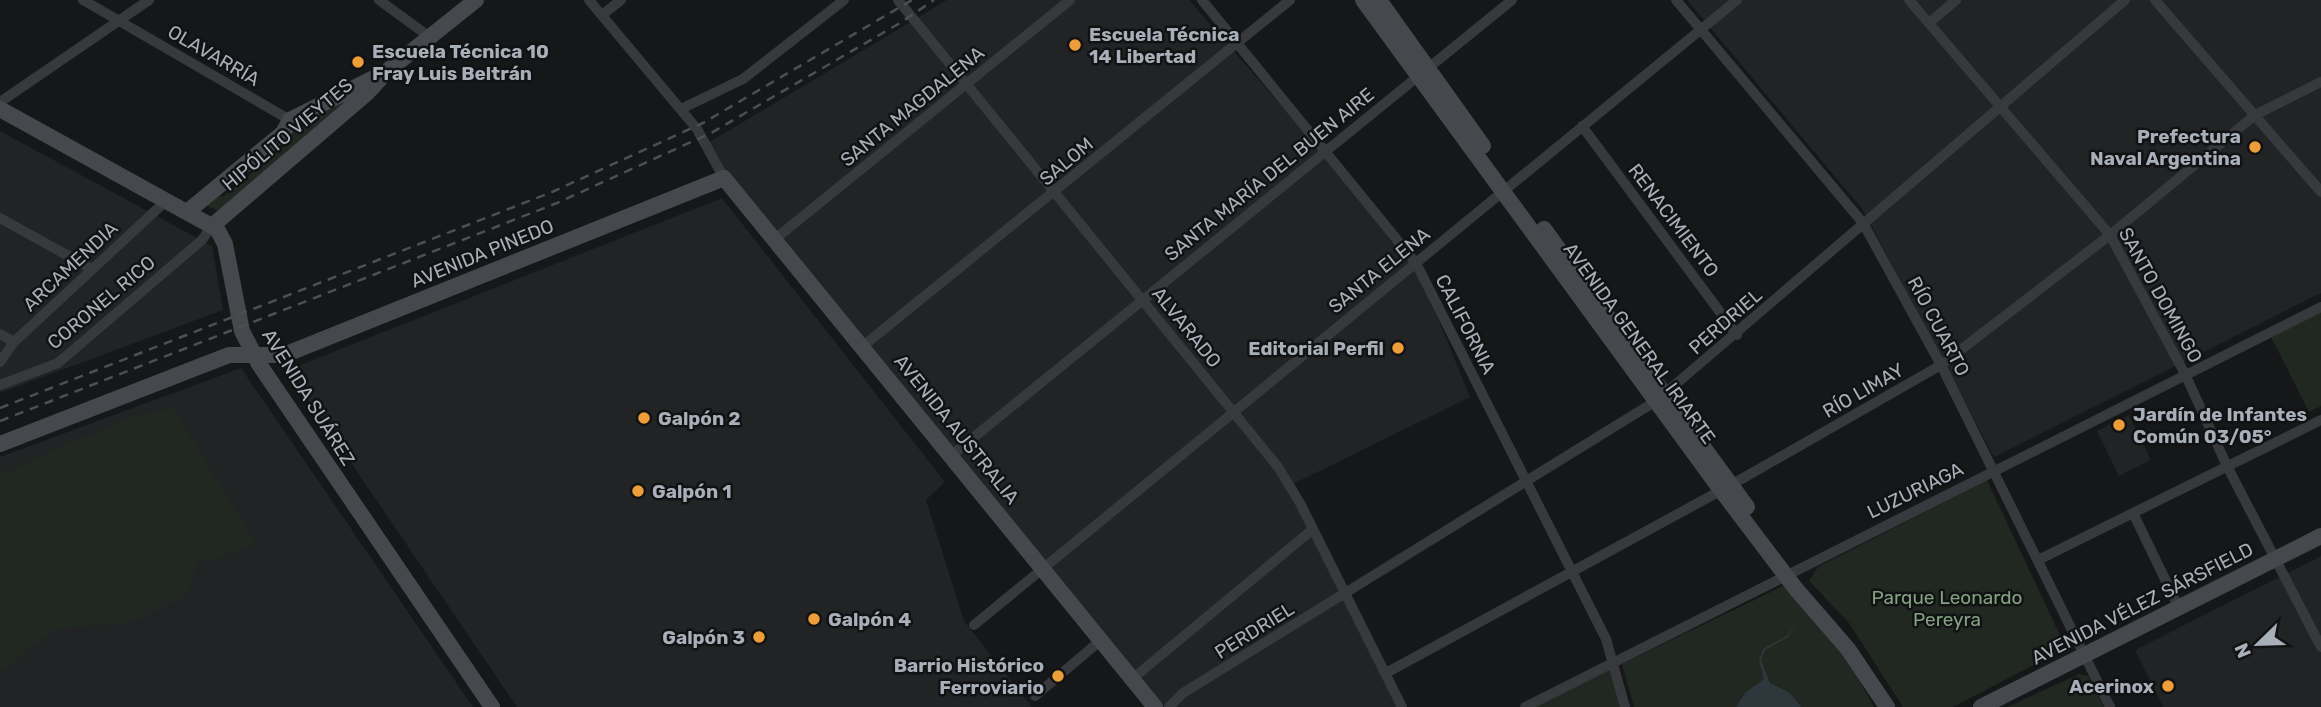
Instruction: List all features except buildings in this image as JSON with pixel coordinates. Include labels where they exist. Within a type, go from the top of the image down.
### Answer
[{"type":"main road","name":"HIPÓLITO VIEYTES","points":[[187,212],[283,133],[290,120],[386,72],[476,0]]},
{"type":"main road","name":"AVENIDA GENERAL IRIARTE","points":[[1363,0],[1422,71],[1726,488],[1857,661],[1887,707]]},
{"type":"main road","name":"AVENIDA GENERAL IRIARTE","points":[[1379,0],[1422,71]]},
{"type":"main road","name":"HIPÓLITO VIEYTES","points":[[212,226],[366,94],[386,72]]},
{"type":"main road","points":[[0,110],[212,226]]},
{"type":"main road","name":"AVENIDA AUSTRALIA","points":[[724,178],[1155,707]]},
{"type":"main road","name":"AVENIDA PINEDO","points":[[0,444],[229,355],[284,355],[724,178]]},
{"type":"main road","name":"AVENIDA SUÁREZ","points":[[212,226],[223,240],[236,308],[253,355],[492,707]]},
{"type":"main road","name":"AVENIDA VÉLEZ SÁRSFIELD","points":[[1981,707],[2321,536]]},
{"type":"main road","name":"AVENIDA GENERAL IRIARTE","points":[[1788,572],[1846,632],[1899,707]]},
{"type":"main road","points":[[1857,661],[1877,707]]},
{"type":"street","name":"OLAVARRÍA","points":[[83,0],[290,120]]},
{"type":"street","points":[[0,102],[149,0]]},
{"type":"street","points":[[379,0],[431,38]]},
{"type":"street","points":[[589,0],[681,109],[706,143],[724,178]]},
{"type":"street","points":[[602,15],[621,0]]},
{"type":"street","points":[[681,109],[743,79],[844,0]]},
{"type":"street","name":"ALVARADO","points":[[898,0],[1282,472],[1402,707]]},
{"type":"street","name":"SANTA MAGDALENA","points":[[775,239],[1070,0]]},
{"type":"street","name":"CALIFORNIA","points":[[1202,0],[1416,262],[1573,572],[1614,661],[1625,707]]},
{"type":"street","name":"SALOM","points":[[863,346],[1290,0]]},
{"type":"street","name":"SANTA MARÍA DEL BUEN AIRE","points":[[952,456],[1512,0]]},
{"type":"street","name":"RÍO CUARTO","points":[[1676,0],[1863,223],[1941,365],[2110,707]]},
{"type":"street","name":"SANTA ELENA","points":[[974,625],[1737,0]]},
{"type":"street","name":"SANTO DOMINGO","points":[[1909,0],[2110,235],[2185,374],[2227,466],[2321,647]]},
{"type":"street","points":[[1929,23],[1956,0]]},
{"type":"street","name":"PERDRIEL","points":[[1169,707],[1183,694],[1661,398],[2125,0]]},
{"type":"street","points":[[2155,0],[2321,192]]},
{"type":"street","name":"RÍO LIMAY","points":[[1386,673],[1726,488],[1941,365],[2110,235],[2255,115],[2321,82]]},
{"type":"street","name":"RENACIMIENTO","points":[[1583,126],[1737,335]]},
{"type":"street","name":"ARCAMENDIA","points":[[0,362],[14,342],[167,201]]},
{"type":"street","points":[[0,218],[92,269]]},
{"type":"street","name":"CORONEL RICO","points":[[0,385],[58,363],[202,240],[212,226]]},
{"type":"street","name":"LUZURIAGA","points":[[1525,707],[1788,572],[2321,307]]},
{"type":"street","points":[[0,334],[14,342]]},
{"type":"street","points":[[2038,560],[2321,420]]},
{"type":"street","points":[[2133,513],[2179,608]]},
{"type":"street","points":[[1132,679],[1313,529]]},
{"type":"street","points":[[1035,696],[1101,640]]},
{"type":"shaded area","points":[[947,0],[1189,0],[1412,255],[1470,397],[1289,486],[1401,707],[1155,707],[703,146]]},
{"type":"shaded area","points":[[1687,0],[2321,0],[2321,293],[1994,457],[1863,210]]},
{"type":"shaded area","points":[[0,131],[212,246],[223,310],[0,393]]},
{"type":"shaded area","points":[[722,198],[945,482],[926,500],[964,621],[1032,707],[517,707],[292,376],[295,367]]},
{"type":"shaded area","points":[[241,368],[473,707],[0,707],[0,457]]},
{"type":"shaded area","points":[[2129,415],[2151,460],[2119,476],[2097,431]]},
{"type":"shaded area","points":[[2321,556],[2321,707],[2163,707],[2135,650]]},
{"type":"shaded area","points":[[1797,623],[1788,637],[1765,650],[1761,660],[1770,683],[1790,693],[1801,707],[1736,707],[1745,693],[1764,679],[1759,661],[1763,649],[1787,636]]},
{"type":"green space","points":[[350,98],[218,211],[205,205],[213,197],[224,196],[289,142],[287,136],[294,124]]},
{"type":"green space","points":[[2321,312],[2321,406],[2309,412],[2271,337]]},
{"type":"green space","points":[[174,408],[256,544],[198,564],[187,595],[134,622],[55,629],[0,673],[0,475],[129,417]]},
{"type":"green space","name":"Parque Leonardo Pereyra","points":[[1987,480],[2066,648],[1953,707],[1903,707],[1849,623],[1809,581],[1818,567]]},
{"type":"green space","name":"Parque Leonardo Pereyra","points":[[1787,584],[1848,660],[1874,707],[1634,707],[1622,664]]},
{"type":"green space","points":[[1611,668],[1620,707],[1535,707]]},
{"type":"green space","points":[[2079,674],[2088,676],[2104,707],[2007,707]]},
{"type":"railway","points":[[0,408],[552,192],[703,123],[912,0]]},
{"type":"railway","points":[[0,421],[557,203],[711,133],[900,23],[934,0]]},
{"type":"place","name":"Escuela Técnica 14 Libertad","points":[[1075,45]]},
{"type":"place","name":"Escuela Técnica 10 Fray Luis Beltrán","points":[[358,62]]},
{"type":"place","name":"Prefectura Naval Argentina","points":[[2255,147]]},
{"type":"place","name":"Editorial Perfil","points":[[1398,348]]},
{"type":"place","name":"Galpón 2","points":[[644,418]]},
{"type":"place","name":"Jardín de Infantes Común 03/05°","points":[[2119,425]]},
{"type":"place","name":"Galpón 1","points":[[638,491]]},
{"type":"place","name":"Galpón 4","points":[[814,619]]},
{"type":"place","name":"Galpón 3","points":[[759,637]]},
{"type":"place","name":"Barrio Histórico Ferroviario","points":[[1058,676]]},
{"type":"place","name":"Acerinox","points":[[2168,686]]}]
